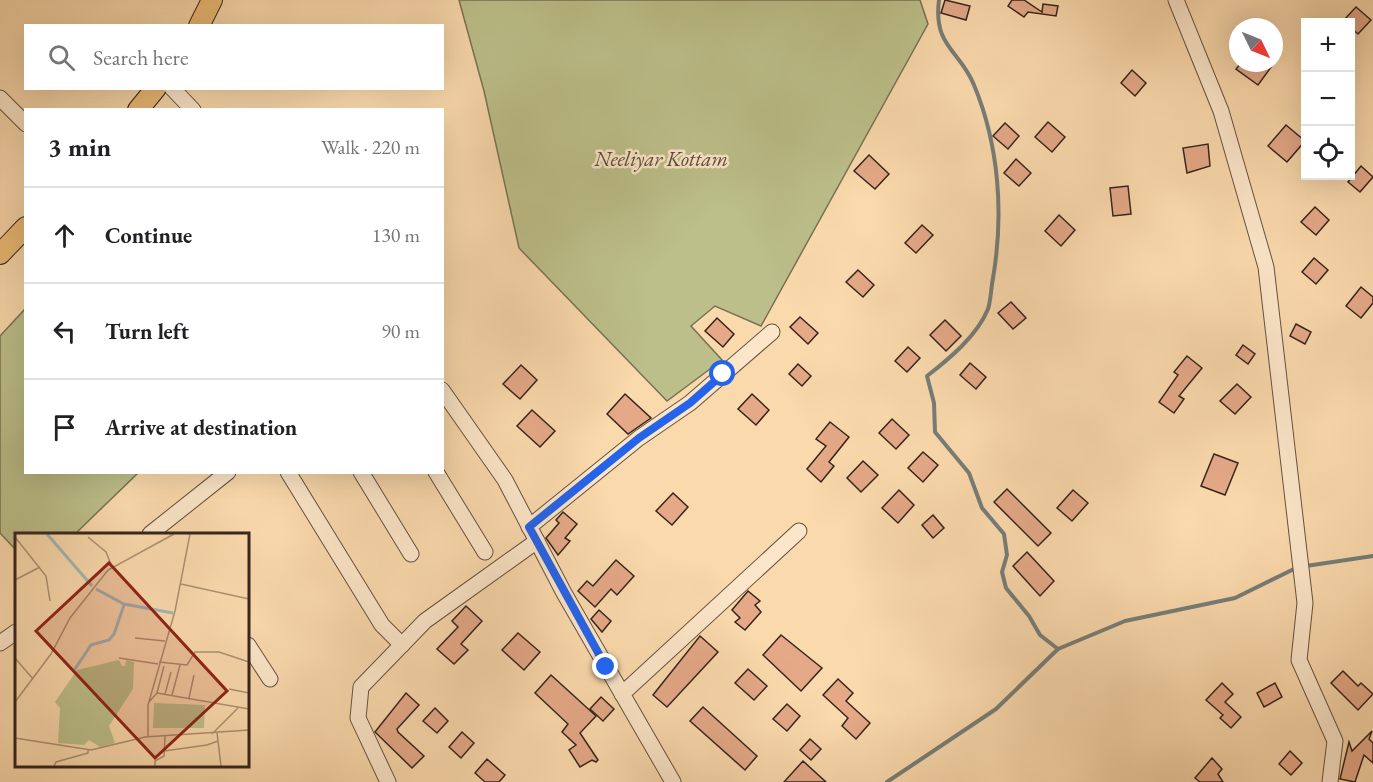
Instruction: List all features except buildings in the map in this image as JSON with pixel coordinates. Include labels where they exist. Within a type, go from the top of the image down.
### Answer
[{"type":"main road","points":[[200,24],[212,0]]},
{"type":"main road","points":[[140,108],[154,90]]},
{"type":"main road","points":[[0,254],[24,229]]},
{"type":"street","points":[[1176,0],[1221,111],[1266,267],[1305,603],[1299,660],[1335,741],[1331,782]]},
{"type":"street","points":[[174,90],[191,108]]},
{"type":"street","points":[[0,98],[24,122]]},
{"type":"street","points":[[388,782],[358,718],[361,687],[425,621],[533,534],[639,438],[690,403],[772,332]]},
{"type":"street","points":[[444,393],[505,480],[673,782]]},
{"type":"street","points":[[153,533],[170,528],[226,474]]},
{"type":"street","points":[[289,474],[382,625],[402,645]]},
{"type":"street","points":[[362,474],[411,554]]},
{"type":"street","points":[[437,474],[484,552]]},
{"type":"street","points":[[622,694],[799,531]]},
{"type":"street","points":[[0,643],[15,633]]},
{"type":"street","points":[[249,647],[270,679]]},
{"type":"green space","name":"Neeliyar Kottam","points":[[459,0],[920,0],[928,24],[761,326],[715,306],[691,326],[722,360],[667,401],[519,248],[484,91]]},
{"type":"green space","points":[[24,310],[24,474],[137,474],[76,533],[15,533],[15,549],[0,533],[0,336]]},
{"type":"waterway","points":[[939,0],[940,28],[949,47],[974,85],[989,131],[997,180],[998,229],[988,309],[970,338],[927,376],[934,403],[935,432],[969,473],[982,508],[1004,534],[1007,555],[1002,572],[1006,588],[1029,616],[1040,635],[1058,649]]},
{"type":"waterway","points":[[1306,566],[1373,556]]},
{"type":"waterway","points":[[887,782],[996,709],[1058,649],[1125,621],[1235,598],[1296,568]]},
{"type":"route","points":[[606,667],[529,527],[639,438],[690,403],[723,374]]}]
